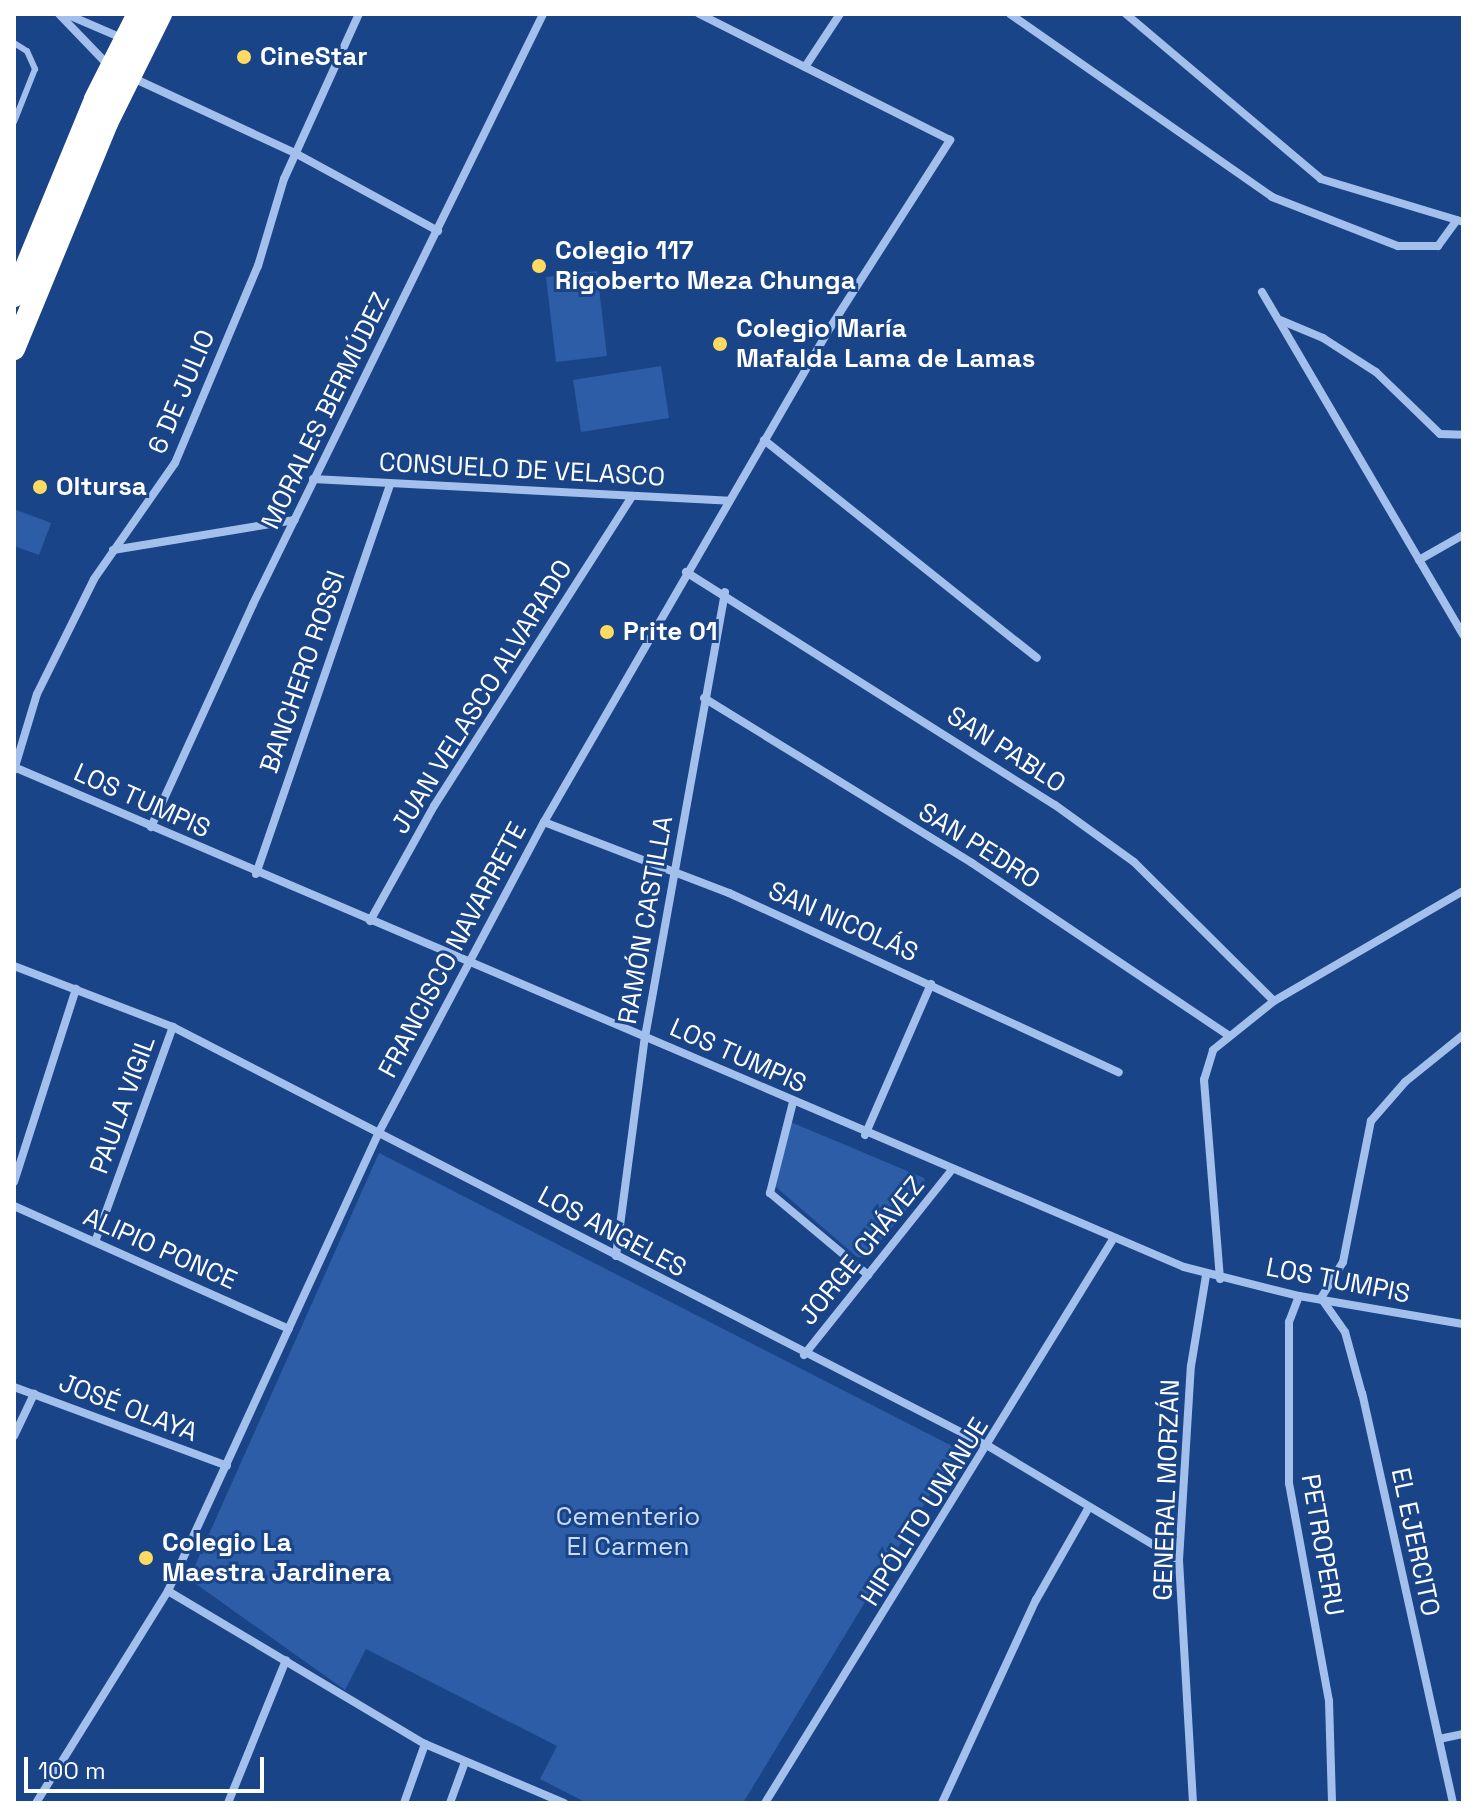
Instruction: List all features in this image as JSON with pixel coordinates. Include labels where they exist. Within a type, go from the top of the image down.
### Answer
[{"type":"highway","points":[[133,45],[138,14]]},
{"type":"highway","points":[[14,296],[133,45],[161,14]]},
{"type":"highway","points":[[14,349],[119,72]]},
{"type":"street","points":[[59,14],[119,72],[295,153],[438,231]]},
{"type":"street","points":[[66,14],[133,45]]},
{"type":"street","name":"6 DE JULIO","points":[[14,768],[37,694],[113,550],[175,463],[258,266],[295,153],[359,14]]},
{"type":"street","name":"MORALES BERMÚDEZ","points":[[151,827],[313,479],[543,14]]},
{"type":"street","points":[[699,14],[805,67],[840,14]]},
{"type":"street","points":[[1010,14],[1272,197],[1398,246],[1438,246],[1460,221],[1321,179],[1126,14]]},
{"type":"street","name":"FRANCISCO NAVARRETE","points":[[36,1803],[168,1591],[379,1132],[544,822],[764,440],[950,140],[805,67]]},
{"type":"street","points":[[1262,292],[1463,635]]},
{"type":"street","points":[[1279,320],[1323,338],[1376,372],[1440,434],[1463,435]]},
{"type":"street","points":[[764,440],[892,536],[1037,658]]},
{"type":"street","name":"CONSUELO DE VELASCO","points":[[313,479],[729,501]]},
{"type":"street","name":"BANCHERO ROSSI","points":[[256,874],[390,484]]},
{"type":"street","name":"JUAN VELASCO ALVARADO","points":[[370,921],[434,806],[632,496]]},
{"type":"street","points":[[113,550],[295,520]]},
{"type":"street","points":[[1419,560],[1463,535]]},
{"type":"street","name":"SAN PABLO","points":[[686,572],[725,592],[1134,862],[1274,1001]]},
{"type":"street","name":"RAMÓN CASTILLA","points":[[616,1256],[645,1037],[725,592]]},
{"type":"street","name":"SAN PEDRO","points":[[704,698],[972,863],[1229,1036]]},
{"type":"street","name":"LOS TUMPIS","points":[[14,768],[256,874],[645,1037],[950,1172],[1206,1275],[1299,1296],[1463,1324]]},
{"type":"street","name":"SAN NICOLÁS","points":[[544,822],[676,874],[931,984],[1119,1072]]},
{"type":"street","points":[[1220,1279],[1205,1064],[1229,1036],[1274,1001],[1463,891]]},
{"type":"street","name":"LOS ANGELES","points":[[14,966],[173,1027],[379,1132],[804,1355],[990,1447],[1088,1509],[1179,1560]]},
{"type":"street","points":[[865,1135],[931,984]]},
{"type":"street","points":[[14,1182],[76,989]]},
{"type":"street","name":"PAULA VIGIL","points":[[95,1242],[173,1027]]},
{"type":"street","points":[[1321,1298],[1343,1262],[1371,1121],[1405,1082],[1463,1035]]},
{"type":"street","points":[[793,1102],[770,1193],[868,1275]]},
{"type":"street","name":"JORGE CHÁVEZ","points":[[804,1355],[950,1172]]},
{"type":"street","name":"ALIPIO PONCE","points":[[14,1206],[289,1329]]},
{"type":"street","name":"HIPÓLITO UNANUE","points":[[765,1803],[990,1447],[1113,1239]]},
{"type":"street","name":"GENERAL MORZÁN","points":[[1193,1803],[1179,1560],[1191,1366],[1206,1275]]},
{"type":"street","name":"PETROPERU","points":[[1299,1296],[1289,1322],[1289,1483],[1329,1701],[1332,1803]]},
{"type":"street","name":"EL EJERCITO","points":[[1321,1298],[1345,1332],[1362,1394],[1453,1803]]},
{"type":"street","name":"JOSÉ OLAYA","points":[[14,1387],[227,1466]]},
{"type":"street","points":[[14,1436],[34,1394]]},
{"type":"street","points":[[942,1803],[1036,1600],[1088,1509]]},
{"type":"street","points":[[168,1591],[425,1744],[564,1803]]},
{"type":"street","points":[[228,1803],[286,1660]]},
{"type":"street","points":[[1439,1739],[1463,1734]]},
{"type":"street","points":[[404,1803],[425,1744]]},
{"type":"street","points":[[450,1803],[465,1762]]},
{"type":"lane","points":[[14,43],[27,51],[35,69],[14,122]]},
{"type":"green space","points":[[597,271],[607,356],[556,362],[546,277]]},
{"type":"green space","points":[[661,366],[669,418],[581,432],[573,380]]},
{"type":"green space","points":[[14,509],[51,523],[39,555],[14,546]]},
{"type":"green space","points":[[793,1123],[924,1178],[925,1188],[866,1258],[857,1257],[776,1187],[785,1125]]},
{"type":"green space","name":"Cementerio El Carmen","points":[[379,1153],[958,1449],[743,1803],[587,1803],[540,1779],[557,1746],[366,1649],[345,1690],[189,1579]]},
{"type":"place","name":"CineStar","points":[[244,57]]},
{"type":"place","name":"Colegio 117 Rigoberto Meza Chunga","points":[[539,266]]},
{"type":"place","name":"Colegio María Mafalda Lama de Lamas","points":[[720,344]]},
{"type":"place","name":"Oltursa","points":[[40,487]]},
{"type":"place","name":"Prite 01","points":[[607,632]]},
{"type":"place","name":"Colegio La Maestra Jardinera","points":[[146,1558]]}]
